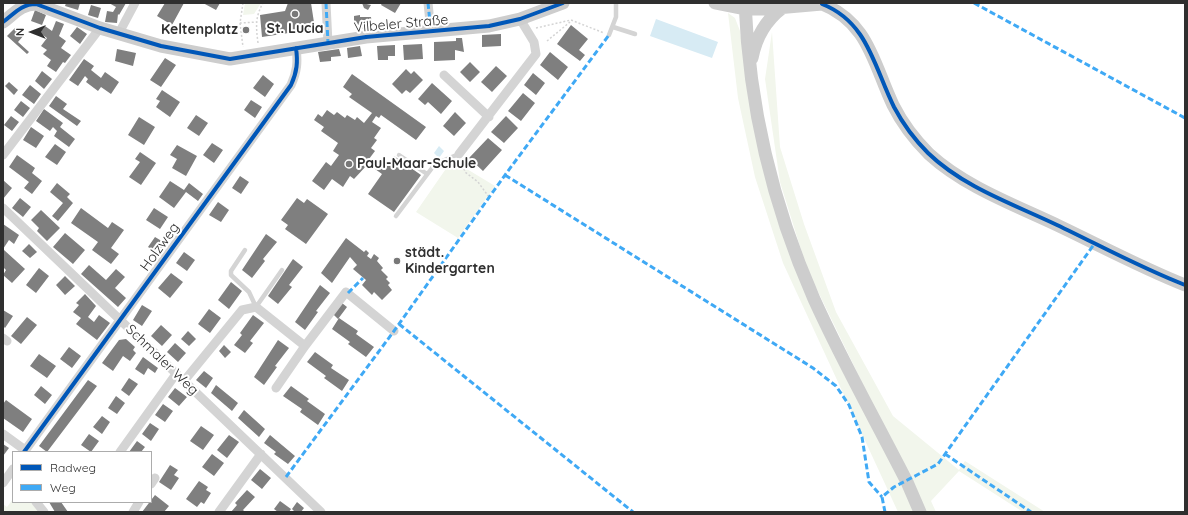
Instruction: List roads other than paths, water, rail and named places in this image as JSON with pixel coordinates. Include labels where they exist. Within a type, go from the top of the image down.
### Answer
[{"type":"street","points":[[119,33],[135,3]]},
{"type":"street","points":[[326,3],[328,43]]},
{"type":"street","points":[[428,3],[431,32]]},
{"type":"street","name":"Vilbeler Straße","points":[[13,10],[28,4],[36,4],[100,28],[161,46],[196,54],[230,59],[386,34],[431,32],[489,26],[523,25],[562,3]]},
{"type":"street","points":[[715,3],[782,8],[821,3],[844,16],[858,30],[870,49],[887,91],[902,120],[919,143],[943,166],[982,189],[1185,285]]},
{"type":"street","points":[[745,6],[750,66],[766,156],[783,217],[797,258],[817,305],[907,482],[920,512]]},
{"type":"street","points":[[750,66],[755,43],[764,26],[782,8]]},
{"type":"street","points":[[459,154],[536,54],[534,42],[523,25]]},
{"type":"street","points":[[3,155],[100,28]]},
{"type":"street","name":"Holzweg","points":[[25,451],[291,85],[296,74],[298,61],[296,48]]},
{"type":"street","points":[[444,75],[489,117]]},
{"type":"street","name":"Schmaler Weg","points":[[3,208],[321,512]]},
{"type":"street","points":[[276,388],[305,346],[346,292],[394,330]]},
{"type":"street","points":[[184,381],[242,310],[256,307],[305,346]]},
{"type":"street","points":[[121,451],[176,374]]},
{"type":"street","points":[[3,434],[25,451]]},
{"type":"street","points":[[219,512],[261,454]]},
{"type":"street","points":[[8,481],[12,471]]},
{"type":"street","points":[[37,503],[44,512]]},
{"type":"street","points":[[133,512],[138,503]]},
{"type":"lane","points":[[609,35],[616,17],[616,3]]},
{"type":"lane","points":[[613,27],[635,34]]},
{"type":"lane","points":[[396,216],[435,164],[459,154]]},
{"type":"lane","points":[[400,155],[427,174]]},
{"type":"lane","points":[[245,250],[231,275],[249,292],[256,307],[282,270]]},
{"type":"water","points":[[656,19],[718,42],[712,58],[650,36]]},
{"type":"water","points":[[439,146],[444,151],[439,158],[434,153]]},
{"type":"place","name":"St. Lucia","points":[[295,14]]},
{"type":"place","name":"Keltenplatz","points":[[246,30]]},
{"type":"place","name":"Paul-Maar-Schule","points":[[349,164]]},
{"type":"place","name":"städt. Kindergarten","points":[[397,261]]}]
